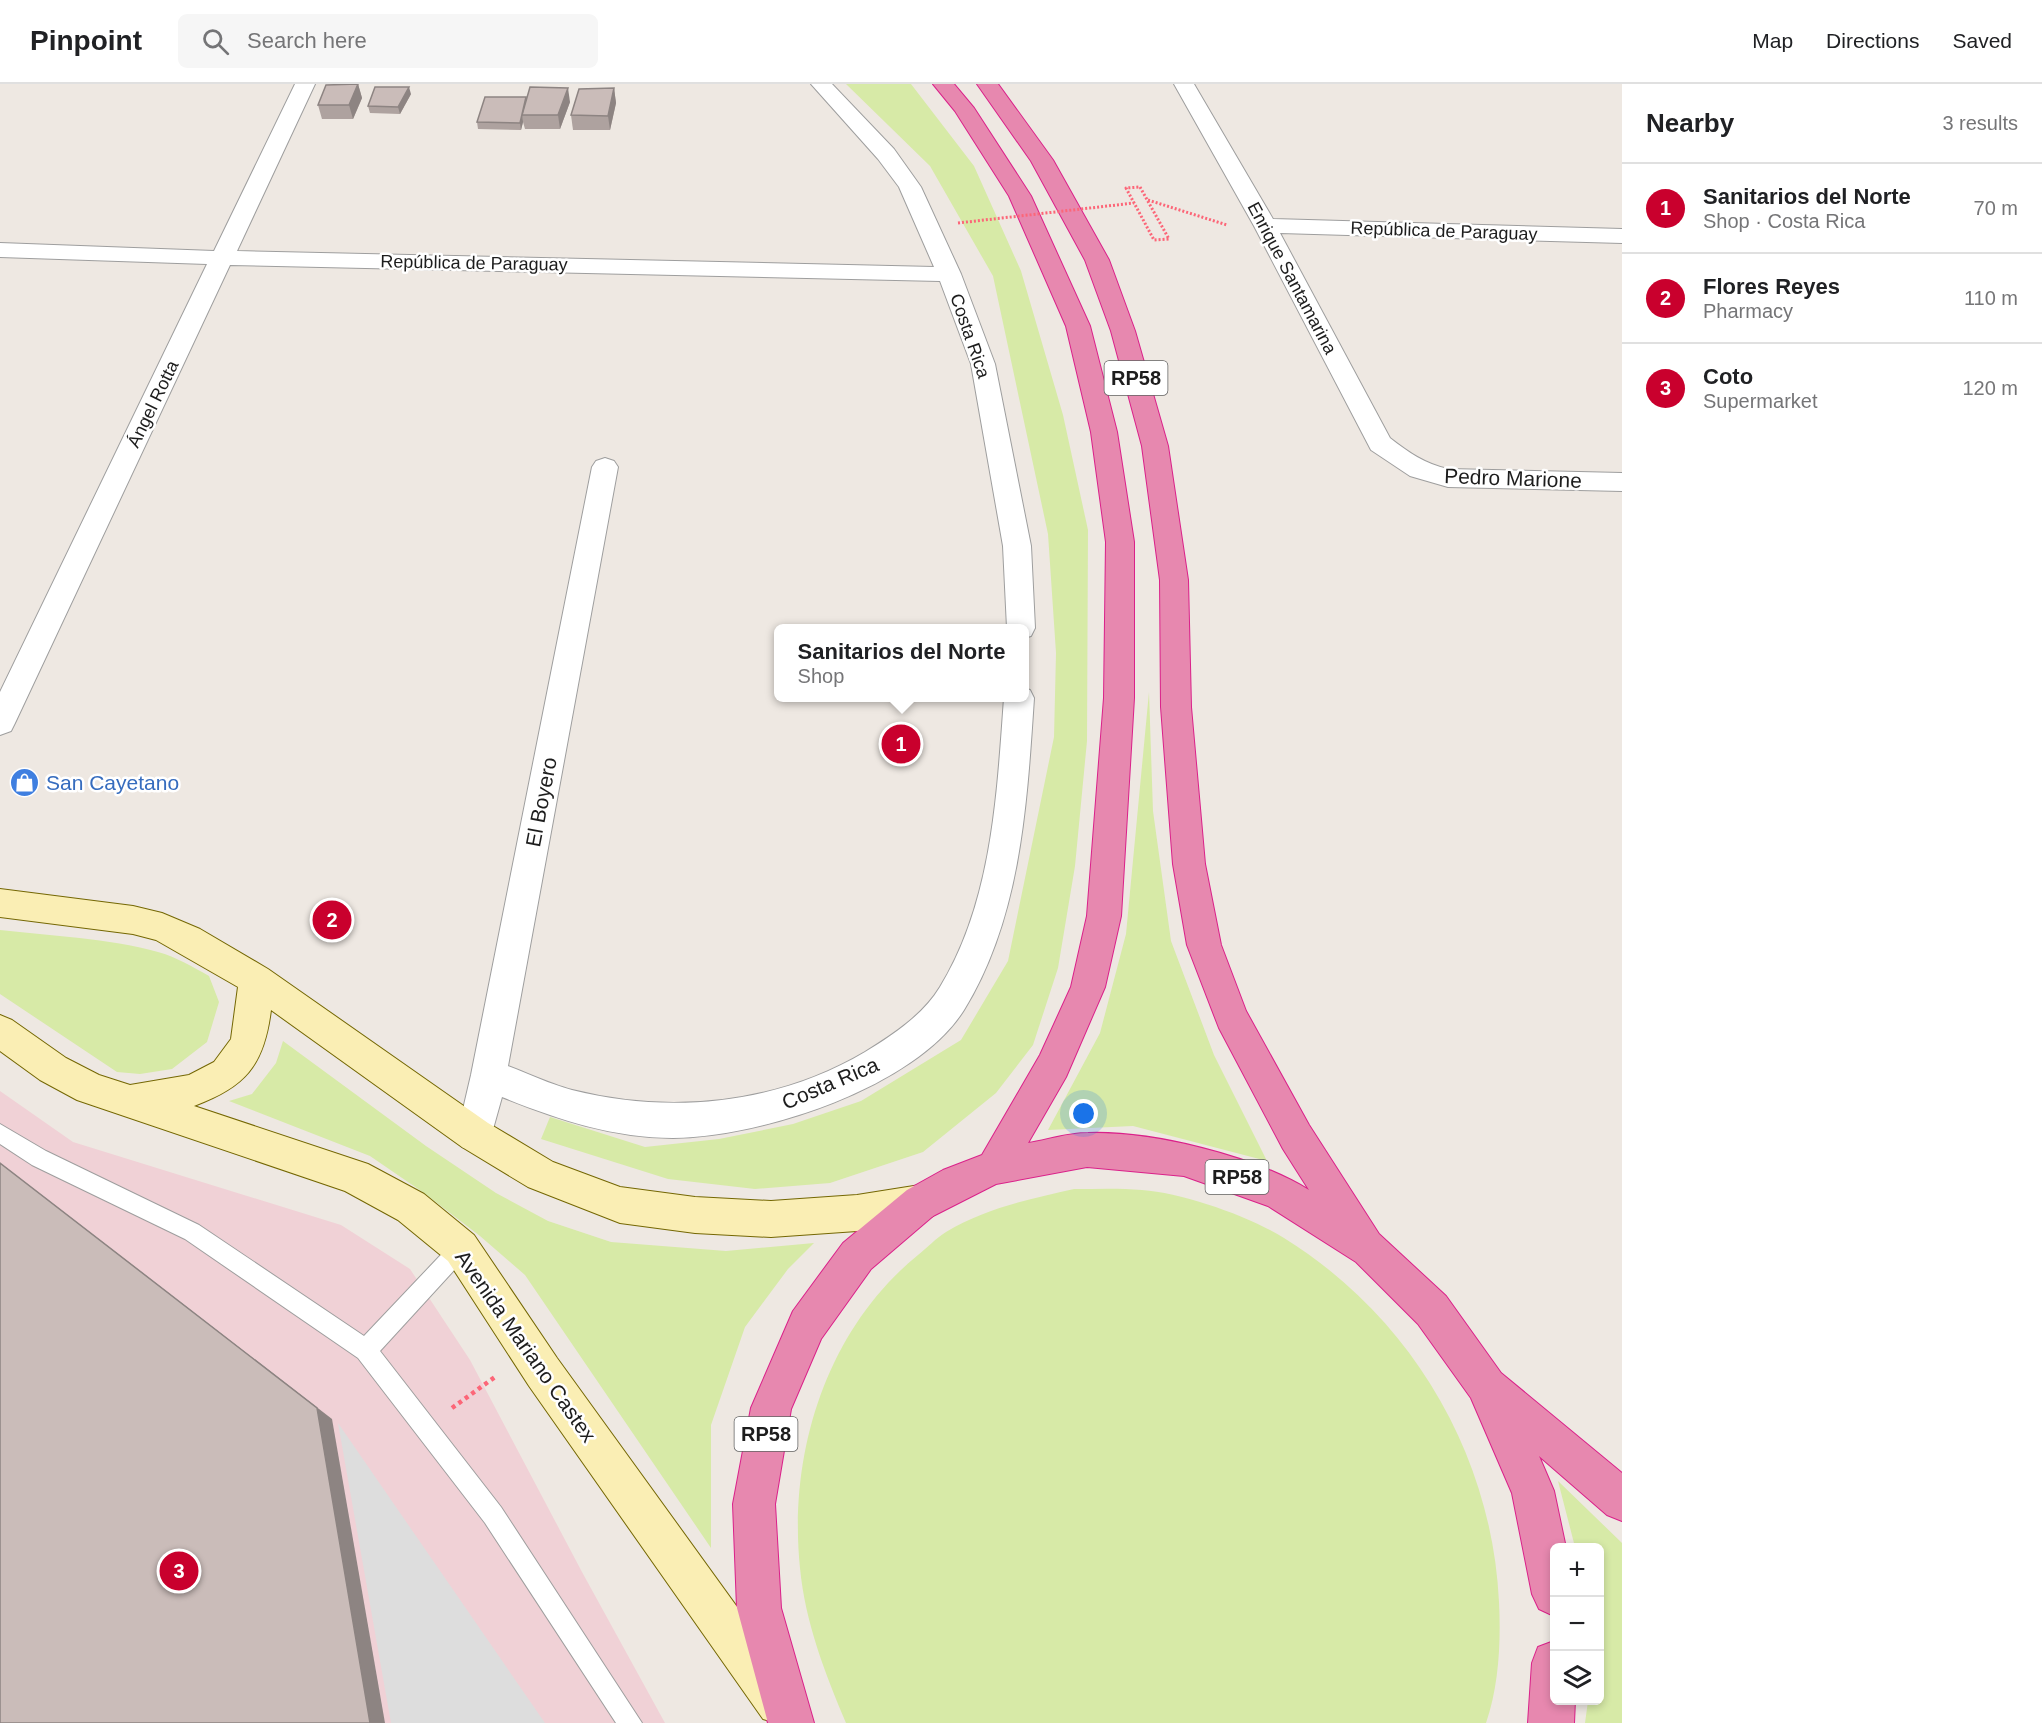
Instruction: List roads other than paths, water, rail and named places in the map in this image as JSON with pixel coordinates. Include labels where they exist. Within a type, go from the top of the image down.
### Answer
[{"type":"highway","name":"RP58","points":[[943,84],[963,108],[1020,196],[1078,326],[1104,432],[1120,542],[1119,698],[1104,916],[1088,987],[1053,1066],[995,1167]]},
{"type":"highway","name":"RP58","points":[[987,84],[1042,160],[1097,260],[1123,331],[1155,446],[1174,580],[1176,706],[1189,864],[1204,945],[1236,1027],[1296,1137],[1369,1249]]},
{"type":"highway","name":"RP58","points":[[789,1719],[759,1608],[754,1504],[771,1408],[807,1325],[857,1256],[920,1203],[956,1183],[995,1167],[1088,1150],[1184,1159],[1279,1192],[1369,1249],[1432,1310],[1485,1384],[1533,1491],[1550,1574]]},
{"type":"highway","name":"RP58","points":[[1485,1384],[1622,1500]]},
{"type":"highway","points":[[1551,1723],[1552,1705]]},
{"type":"main road","points":[[0,903],[96,913],[162,927],[256,980],[475,1135],[542,1175],[620,1206],[695,1215],[771,1219],[857,1213],[920,1203]]},
{"type":"main road","points":[[124,1102],[198,1090],[227,1074],[249,1044],[255,1011],[256,980]]},
{"type":"main road","name":"Avenida Mariano Castex","points":[[0,1031],[53,1069],[124,1102],[355,1177],[411,1207],[461,1248],[531,1353],[789,1719]]},
{"type":"street","name":"Ángel Rotta","points":[[0,723],[305,84]]},
{"type":"street","name":"Costa Rica","points":[[821,84],[886,154],[910,187],[949,274],[985,375],[1017,546],[1022,624]]},
{"type":"street","name":"Enrique Santamarina","points":[[1184,84],[1268,232],[1380,444],[1407,465]]},
{"type":"street","name":"República de Paraguay","points":[[1268,232],[1622,236]]},
{"type":"street","name":"República de Paraguay","points":[[0,250],[223,258],[949,274]]},
{"type":"street","name":"Pedro Marione","points":[[1407,465],[1423,474],[1448,478],[1622,482]]},
{"type":"street","name":"El Boyero","points":[[475,1135],[489,1075],[605,467]]},
{"type":"street","name":"Costa Rica","points":[[489,1075],[563,1104],[672,1122],[725,1117],[770,1108],[878,1065],[918,1038],[950,1001],[975,949],[995,897],[1014,768],[1019,702]]},
{"type":"lane","points":[[0,1133],[39,1158],[192,1232],[366,1350],[493,1515],[630,1723]]},
{"type":"lane","points":[[366,1350],[461,1248]]},
{"type":"place","name":"Sanitarios del Norte","points":[[901,744]]},
{"type":"place","name":"San Cayetano","points":[[25,782]]},
{"type":"place","name":"Flores Reyes","points":[[332,920]]},
{"type":"place","name":"Coto","points":[[179,1571]]}]
